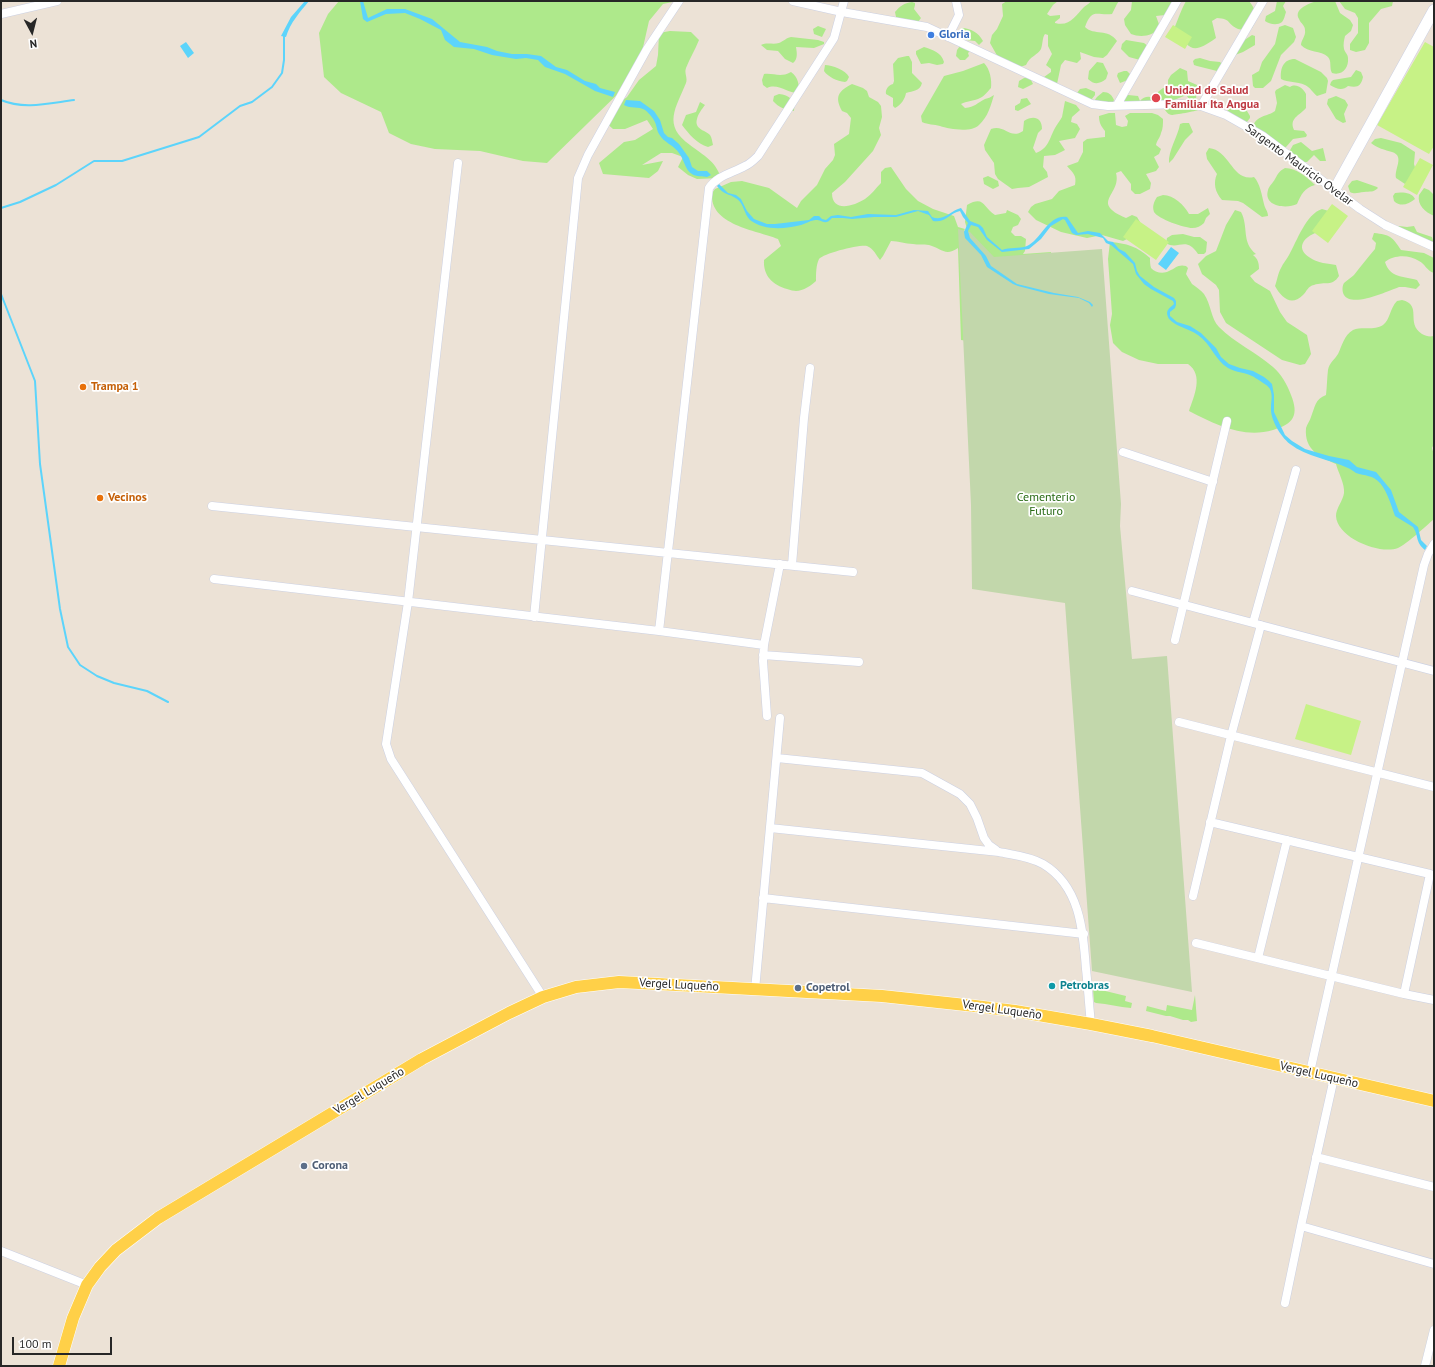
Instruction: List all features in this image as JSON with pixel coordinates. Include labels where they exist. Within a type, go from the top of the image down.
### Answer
[{"type":"main road","name":"Vergel Luqueño","points":[[59,1366],[74,1318],[87,1285],[100,1267],[116,1250],[158,1218],[422,1059],[543,997],[576,987],[619,982],[882,996],[975,1006],[1091,1024],[1434,1101]]},
{"type":"street","points":[[1,14],[57,1]]},
{"type":"street","points":[[534,617],[578,178],[588,155],[647,49],[679,1]]},
{"type":"street","name":"Sargento Mauricio Ovelar","points":[[792,1],[842,12],[923,26],[1092,104],[1101,106],[1166,103],[1201,106],[1226,115],[1263,136],[1360,209],[1385,225],[1434,247]]},
{"type":"street","points":[[659,631],[709,188],[718,178],[747,165],[758,156],[834,38],[844,1]]},
{"type":"street","points":[[948,37],[959,15],[956,1]]},
{"type":"street","points":[[1117,105],[1177,1]]},
{"type":"street","points":[[1201,106],[1263,1]]},
{"type":"street","points":[[1335,189],[1434,10]]},
{"type":"street","points":[[458,163],[408,602],[386,737],[387,752],[543,997]]},
{"type":"street","points":[[792,565],[804,418],[810,368]]},
{"type":"street","points":[[1174,640],[1227,421]]},
{"type":"street","points":[[1123,452],[1212,482]]},
{"type":"street","points":[[1193,896],[1257,624],[1296,470]]},
{"type":"street","points":[[212,506],[853,572]]},
{"type":"street","points":[[1310,1072],[1424,565],[1434,544]]},
{"type":"street","points":[[767,716],[763,655],[780,564]]},
{"type":"street","points":[[214,579],[659,631],[764,645]]},
{"type":"street","points":[[1132,591],[1434,671]]},
{"type":"street","points":[[763,655],[858,662]]},
{"type":"street","points":[[755,990],[780,718]]},
{"type":"street","points":[[1179,722],[1434,787]]},
{"type":"street","points":[[777,758],[922,773],[960,794],[970,804],[984,838],[989,845],[999,852]]},
{"type":"street","points":[[1210,822],[1430,874],[1404,994]]},
{"type":"street","points":[[770,828],[999,852],[1031,858],[1050,869],[1068,888],[1073,896],[1084,934],[1091,1024]]},
{"type":"street","points":[[1258,958],[1287,840]]},
{"type":"street","points":[[763,898],[1084,934]]},
{"type":"street","points":[[1196,943],[1434,1000]]},
{"type":"street","points":[[1285,1303],[1334,1078]]},
{"type":"street","points":[[1316,1157],[1434,1187]]},
{"type":"street","points":[[1301,1226],[1434,1264]]},
{"type":"street","points":[[1,1251],[87,1285]]},
{"type":"street","points":[[1425,1366],[1434,1330]]},
{"type":"green space","points":[[339,1],[677,1],[663,4],[649,21],[639,65],[628,84],[547,163],[523,161],[480,151],[435,149],[411,144],[389,133],[381,112],[341,93],[324,77],[319,33],[328,14]]},
{"type":"green space","points":[[1007,1],[1058,1],[1053,5],[1047,14],[1050,16],[1060,15],[1060,18],[1055,23],[1060,24],[1072,20],[1091,1],[1119,1],[1112,14],[1093,15],[1090,17],[1085,27],[1089,30],[1105,33],[1117,41],[1103,58],[1094,57],[1080,52],[1081,59],[1077,63],[1065,60],[1061,65],[1057,84],[1044,77],[1051,72],[1051,69],[1046,65],[1052,54],[1048,46],[1048,35],[1045,34],[1041,49],[1026,65],[1020,67],[999,59],[990,43],[992,35],[997,29],[1003,16],[1002,4]]},
{"type":"green space","points":[[1132,1],[1172,1],[1165,15],[1156,16],[1160,27],[1151,34],[1143,36],[1131,34],[1125,25],[1124,19],[1131,10]]},
{"type":"green space","points":[[1186,1],[1249,1],[1255,11],[1256,17],[1252,28],[1242,30],[1233,26],[1227,20],[1217,18],[1212,21],[1216,38],[1202,47],[1192,48],[1184,42],[1174,29]]},
{"type":"green space","points":[[1277,1],[1286,1],[1283,6],[1286,12],[1284,19],[1278,24],[1269,23],[1265,21],[1266,16],[1275,11]]},
{"type":"green space","points":[[1317,1],[1335,1],[1340,13],[1350,20],[1353,25],[1351,31],[1345,36],[1344,41],[1344,49],[1348,57],[1346,68],[1342,72],[1336,74],[1332,73],[1328,57],[1322,53],[1304,48],[1301,45],[1305,30],[1299,19],[1298,12],[1303,7]]},
{"type":"green space","points":[[1339,1],[1393,1],[1392,6],[1381,9],[1369,23],[1369,43],[1365,50],[1356,52],[1350,50],[1350,44],[1358,33],[1358,18],[1355,13],[1345,9]]},
{"type":"green space","points":[[912,2],[915,3],[914,9],[921,18],[918,22],[903,20],[896,17],[895,12],[899,8],[904,4]]},
{"type":"green space","points":[[1173,25],[1192,37],[1185,49],[1165,37]]},
{"type":"green space","points":[[1285,25],[1293,28],[1296,37],[1294,42],[1281,55],[1271,81],[1263,88],[1255,88],[1253,86],[1252,75],[1259,71],[1262,62],[1275,44],[1279,27]]},
{"type":"green space","points":[[818,26],[826,29],[822,37],[814,34],[813,29]]},
{"type":"green space","points":[[962,28],[974,32],[983,41],[979,45],[975,41],[966,40],[961,33]]},
{"type":"green space","points":[[670,31],[691,32],[699,40],[686,68],[686,81],[675,108],[674,123],[676,130],[681,138],[716,167],[721,178],[697,179],[688,175],[678,167],[683,157],[672,153],[661,153],[642,165],[663,161],[658,171],[649,178],[603,174],[599,163],[624,142],[635,140],[653,129],[647,120],[625,129],[613,129],[604,121],[609,111],[627,97],[639,80],[656,66],[659,33]]},
{"type":"green space","points":[[1252,35],[1255,36],[1255,45],[1235,55],[1243,41]]},
{"type":"green space","points":[[791,37],[818,40],[824,42],[824,44],[814,48],[796,47],[797,54],[793,63],[785,59],[778,51],[767,50],[761,45],[779,43]]},
{"type":"green space","points":[[1126,40],[1144,43],[1149,47],[1146,54],[1140,56],[1140,60],[1129,57],[1121,49],[1122,44]]},
{"type":"green space","points":[[1425,42],[1434,47],[1434,146],[1429,154],[1377,125]]},
{"type":"green space","points":[[960,46],[973,48],[968,53],[969,56],[965,60],[960,60],[956,56],[957,50]]},
{"type":"green space","points":[[924,47],[939,54],[943,59],[943,64],[921,64],[916,51]]},
{"type":"green space","points":[[909,56],[912,62],[912,73],[922,83],[920,88],[906,93],[902,102],[895,108],[893,106],[893,98],[886,94],[886,90],[893,84],[894,81],[893,64],[898,58]]},
{"type":"green space","points":[[1200,58],[1220,62],[1222,64],[1221,67],[1217,71],[1194,65],[1193,61]]},
{"type":"green space","points":[[1291,59],[1295,59],[1321,72],[1327,78],[1326,93],[1317,96],[1305,85],[1281,79],[1283,65]]},
{"type":"green space","points":[[1097,62],[1103,63],[1108,73],[1106,79],[1097,83],[1088,79],[1089,71]]},
{"type":"green space","points":[[984,63],[988,68],[990,75],[991,88],[984,96],[961,104],[965,108],[971,107],[994,95],[987,115],[979,125],[971,129],[960,130],[922,122],[921,116],[944,76]]},
{"type":"green space","points":[[825,65],[835,67],[845,72],[849,77],[847,81],[839,81],[828,75],[824,71]]},
{"type":"green space","points":[[1180,68],[1187,71],[1188,81],[1197,85],[1196,100],[1191,102],[1187,96],[1184,96],[1161,103],[1158,98],[1158,92],[1163,88],[1168,88],[1168,80],[1171,75]]},
{"type":"green space","points":[[1356,70],[1361,72],[1363,77],[1358,86],[1348,86],[1342,89],[1330,85],[1333,80],[1351,77]]},
{"type":"green space","points":[[1127,71],[1131,75],[1128,80],[1120,83],[1117,76],[1118,73]]},
{"type":"green space","points":[[791,72],[798,81],[798,93],[790,92],[779,87],[767,88],[763,85],[762,80],[764,74],[781,75]]},
{"type":"green space","points":[[1024,78],[1030,78],[1033,84],[1023,89],[1018,87],[1019,81]]},
{"type":"green space","points":[[852,84],[867,91],[869,97],[878,102],[881,106],[882,117],[879,128],[881,135],[873,151],[845,182],[832,193],[833,199],[840,206],[844,206],[855,204],[865,199],[881,183],[881,172],[885,168],[891,167],[906,189],[918,201],[933,209],[954,216],[958,227],[965,229],[963,232],[1018,283],[968,232],[965,222],[967,205],[977,201],[981,202],[995,215],[1006,213],[1007,210],[1018,215],[1021,219],[1018,225],[1013,227],[1011,232],[1015,236],[1021,236],[1026,239],[1025,251],[1023,254],[1051,252],[1052,267],[1026,349],[961,340],[958,248],[954,251],[946,252],[929,245],[891,241],[880,260],[869,247],[858,246],[828,254],[819,259],[816,281],[804,289],[794,291],[777,285],[770,279],[765,271],[764,260],[781,246],[778,239],[736,225],[718,212],[713,204],[712,193],[715,189],[731,182],[742,181],[769,188],[797,208],[801,201],[817,185],[825,169],[833,160],[835,155],[834,144],[849,134],[851,118],[847,113],[842,111],[838,98],[839,94],[844,89]]},
{"type":"green space","points":[[1285,85],[1290,87],[1299,87],[1306,94],[1306,108],[1294,120],[1293,126],[1294,130],[1304,131],[1307,135],[1306,137],[1293,139],[1286,147],[1283,148],[1271,140],[1266,133],[1253,127],[1254,123],[1259,118],[1275,111],[1277,103],[1275,92]]},
{"type":"green space","points":[[1086,88],[1095,92],[1095,95],[1091,100],[1077,93],[1080,89]]},
{"type":"green space","points":[[1103,92],[1109,93],[1112,97],[1114,100],[1112,104],[1094,101]]},
{"type":"green space","points":[[779,94],[789,97],[793,101],[794,111],[780,107],[773,101],[774,96]]},
{"type":"green space","points":[[1128,95],[1138,96],[1140,101],[1145,97],[1152,97],[1154,98],[1155,102],[1125,106],[1122,98]]},
{"type":"green space","points":[[1336,96],[1345,100],[1348,105],[1344,114],[1346,122],[1343,123],[1336,119],[1327,104],[1328,99]]},
{"type":"green space","points":[[1027,98],[1031,104],[1018,111],[1015,110],[1015,106],[1020,103],[1021,99]]},
{"type":"green space","points":[[1065,101],[1076,105],[1080,110],[1072,117],[1071,122],[1077,124],[1080,129],[1075,138],[1059,141],[1065,150],[1055,155],[1044,156],[1043,167],[1047,172],[1048,177],[1029,187],[1012,189],[998,179],[995,174],[994,163],[985,150],[984,145],[991,129],[1000,128],[1014,134],[1023,131],[1024,121],[1031,118],[1036,118],[1042,125],[1042,129],[1038,133],[1033,148],[1036,153],[1044,149],[1048,143],[1062,117]]},
{"type":"green space","points":[[700,102],[705,105],[698,115],[696,122],[700,129],[711,136],[713,145],[708,147],[697,141],[682,125],[686,115],[696,112]]},
{"type":"green space","points":[[1185,105],[1198,110],[1171,115],[1164,109],[1166,107]]},
{"type":"green space","points":[[1237,105],[1244,106],[1250,116],[1246,123],[1227,111]]},
{"type":"green space","points":[[1115,113],[1116,125],[1122,127],[1127,126],[1128,121],[1125,116],[1130,113],[1152,113],[1163,119],[1162,130],[1156,145],[1161,149],[1159,154],[1154,157],[1159,167],[1156,171],[1146,174],[1151,183],[1150,189],[1140,194],[1135,194],[1131,190],[1131,184],[1121,171],[1116,173],[1117,181],[1109,198],[1108,203],[1115,212],[1126,218],[1132,215],[1137,217],[1140,222],[1133,236],[1123,241],[1102,235],[1087,238],[1061,232],[1036,220],[1028,212],[1031,207],[1035,204],[1052,199],[1059,191],[1075,185],[1075,176],[1067,166],[1078,162],[1083,152],[1083,142],[1087,139],[1105,137],[1105,131],[1100,124],[1099,116]]},
{"type":"green space","points":[[1189,123],[1193,132],[1185,140],[1169,163],[1170,154],[1180,124]]},
{"type":"green space","points":[[1381,138],[1401,143],[1415,152],[1414,164],[1417,174],[1405,184],[1396,178],[1398,156],[1392,152],[1378,148],[1371,143],[1375,139]]},
{"type":"green space","points":[[1301,142],[1312,151],[1323,148],[1326,161],[1320,161],[1314,155],[1307,162],[1304,162],[1289,152],[1293,145]]},
{"type":"green space","points":[[1209,148],[1222,154],[1241,175],[1254,177],[1259,186],[1268,216],[1262,217],[1238,201],[1222,200],[1215,187],[1217,174],[1207,159],[1206,153]]},
{"type":"green space","points":[[1420,158],[1433,165],[1417,195],[1403,187]]},
{"type":"green space","points":[[1285,168],[1297,171],[1315,185],[1306,190],[1297,204],[1293,206],[1277,205],[1272,203],[1267,196],[1269,187],[1281,170]]},
{"type":"green space","points":[[988,176],[998,181],[999,186],[993,189],[984,184],[983,178]]},
{"type":"green space","points":[[1357,180],[1378,188],[1371,192],[1352,193],[1350,192],[1348,186],[1352,181]]},
{"type":"green space","points":[[1424,188],[1429,190],[1434,195],[1434,216],[1420,205],[1419,195]]},
{"type":"green space","points":[[1395,193],[1409,194],[1415,199],[1410,203],[1401,205],[1394,201],[1393,196]]},
{"type":"green space","points":[[1167,195],[1178,201],[1189,214],[1198,214],[1208,208],[1210,214],[1204,223],[1196,228],[1189,228],[1172,223],[1156,215],[1153,210],[1157,197]]},
{"type":"green space","points":[[1332,204],[1348,216],[1328,243],[1312,231]]},
{"type":"green space","points":[[1322,209],[1332,212],[1327,223],[1324,227],[1304,241],[1302,249],[1307,256],[1315,260],[1336,265],[1339,276],[1331,283],[1310,286],[1299,299],[1287,299],[1280,294],[1275,286],[1279,272],[1311,216]]},
{"type":"green space","points":[[1235,210],[1241,212],[1245,223],[1248,244],[1256,254],[1253,255],[1256,258],[1259,269],[1250,276],[1255,282],[1270,291],[1280,312],[1287,322],[1307,335],[1311,354],[1305,364],[1300,365],[1282,360],[1226,323],[1220,312],[1219,290],[1216,285],[1202,274],[1198,264],[1206,256],[1216,251],[1226,225]]},
{"type":"green space","points":[[1136,219],[1169,242],[1156,260],[1123,237]]},
{"type":"green space","points":[[1399,226],[1414,226],[1417,232],[1432,237],[1433,241],[1432,242],[1394,228]]},
{"type":"green space","name":"Cementerio Futuro","points":[[958,229],[970,232],[994,257],[1102,249],[1121,504],[1120,526],[1132,659],[1167,656],[1192,992],[1092,971],[1065,603],[972,589],[971,505]]},
{"type":"green space","points":[[1374,233],[1390,237],[1401,250],[1424,253],[1434,258],[1434,273],[1421,262],[1411,257],[1401,256],[1392,258],[1385,262],[1390,271],[1398,276],[1417,280],[1420,285],[1416,289],[1399,287],[1379,295],[1362,299],[1348,299],[1343,294],[1343,284],[1354,275],[1375,249],[1376,243],[1372,239]]},
{"type":"green space","points":[[1183,234],[1200,237],[1207,242],[1206,252],[1204,254],[1198,254],[1190,245],[1170,245],[1166,243],[1167,238],[1172,235]]},
{"type":"green space","points":[[1110,242],[1121,243],[1141,251],[1150,258],[1151,268],[1157,272],[1169,271],[1179,266],[1186,266],[1188,268],[1186,274],[1192,284],[1204,294],[1216,324],[1225,333],[1276,370],[1284,380],[1295,408],[1293,418],[1290,422],[1273,430],[1251,433],[1230,429],[1209,421],[1189,411],[1197,380],[1196,374],[1188,364],[1158,364],[1139,360],[1122,352],[1113,343],[1110,325],[1112,314],[1108,259]]},
{"type":"green space","points":[[1402,300],[1408,302],[1412,306],[1417,330],[1422,334],[1434,336],[1434,444],[1432,448],[1434,455],[1434,519],[1402,546],[1390,550],[1371,547],[1351,538],[1338,524],[1336,516],[1337,510],[1344,493],[1344,489],[1336,464],[1324,459],[1314,452],[1310,447],[1306,436],[1306,428],[1317,401],[1326,395],[1329,368],[1347,335],[1353,330],[1376,328],[1383,325],[1397,301]]},
{"type":"green space","points":[[1306,704],[1361,721],[1351,755],[1295,739]]},
{"type":"green space","points":[[1093,988],[1126,996],[1125,1001],[1132,1003],[1131,1008],[1094,1002]]},
{"type":"green space","points":[[1195,995],[1197,1021],[1191,1022],[1188,1020],[1146,1011],[1147,1006],[1166,1011],[1167,1005],[1192,1010]]},
{"type":"water","points":[[305,1],[309,1],[293,22],[286,37],[281,36],[291,17]]},
{"type":"water","points":[[360,1],[363,1],[368,18],[387,9],[405,9],[432,19],[460,42],[512,54],[541,56],[556,67],[567,70],[585,81],[596,84],[600,88],[615,92],[613,97],[595,91],[565,74],[545,67],[538,60],[526,58],[516,59],[492,55],[474,49],[454,47],[445,40],[441,30],[405,13],[386,14],[367,22],[363,19]]},
{"type":"water","points":[[186,42],[194,53],[188,58],[180,46]]},
{"type":"water","points":[[626,100],[640,101],[654,111],[660,120],[664,133],[679,144],[689,158],[692,167],[698,171],[707,171],[711,175],[707,177],[697,176],[690,172],[677,150],[661,137],[650,115],[645,110],[624,105]]},
{"type":"water","points":[[719,184],[728,193],[736,195],[741,199],[747,211],[754,219],[767,224],[809,220],[814,216],[819,216],[826,220],[831,216],[838,215],[851,217],[868,214],[896,215],[914,210],[928,211],[932,217],[940,218],[961,208],[970,221],[980,225],[987,237],[1002,250],[1027,246],[1036,239],[1050,223],[1060,217],[1067,217],[1078,233],[1088,231],[1100,233],[1108,241],[1113,242],[1119,249],[1125,252],[1135,263],[1140,276],[1154,287],[1174,298],[1176,305],[1170,312],[1170,316],[1177,322],[1190,326],[1201,333],[1216,348],[1221,357],[1229,364],[1253,371],[1264,377],[1272,384],[1274,395],[1274,412],[1285,435],[1305,449],[1349,460],[1357,467],[1376,472],[1391,490],[1399,512],[1418,527],[1421,540],[1427,546],[1425,550],[1418,542],[1413,527],[1395,516],[1383,487],[1377,480],[1304,452],[1286,441],[1276,427],[1272,417],[1271,394],[1269,387],[1251,375],[1228,368],[1220,361],[1198,335],[1170,320],[1167,313],[1168,309],[1174,304],[1173,301],[1144,284],[1136,274],[1133,264],[1111,245],[1106,243],[1103,238],[1088,234],[1076,235],[1072,233],[1063,219],[1051,226],[1041,239],[1029,249],[1002,252],[987,240],[978,227],[971,225],[968,231],[970,238],[986,256],[991,266],[1017,284],[1078,297],[1090,302],[1093,305],[1092,307],[1089,303],[1079,298],[1049,294],[1018,286],[987,267],[981,255],[965,238],[964,232],[968,223],[960,211],[941,221],[933,221],[929,215],[918,211],[896,217],[852,219],[832,218],[827,222],[816,220],[801,225],[775,228],[762,226],[750,220],[739,201],[722,191],[717,186]]},
{"type":"water","points":[[1171,247],[1179,253],[1166,270],[1158,264]]},
{"type":"waterway","points":[[1,208],[20,202],[56,185],[94,161],[122,161],[199,137],[240,106],[252,102],[272,87],[282,73],[284,60],[284,34]]},
{"type":"waterway","points":[[1,100],[19,105],[37,105],[74,100]]},
{"type":"waterway","points":[[1,294],[35,381],[40,464],[60,609],[68,647],[80,665],[97,676],[114,683],[147,691],[168,702]]},
{"type":"place","name":"Gloria","points":[[931,35]]},
{"type":"place","name":"Unidad de Salud Familiar Ita Angua","points":[[1156,98]]},
{"type":"place","name":"Trampa 1","points":[[83,387]]},
{"type":"place","name":"Vecinos","points":[[100,498]]},
{"type":"place","name":"Petrobras","points":[[1052,986]]},
{"type":"place","name":"Copetrol","points":[[798,988]]},
{"type":"place","name":"Corona","points":[[304,1166]]}]
